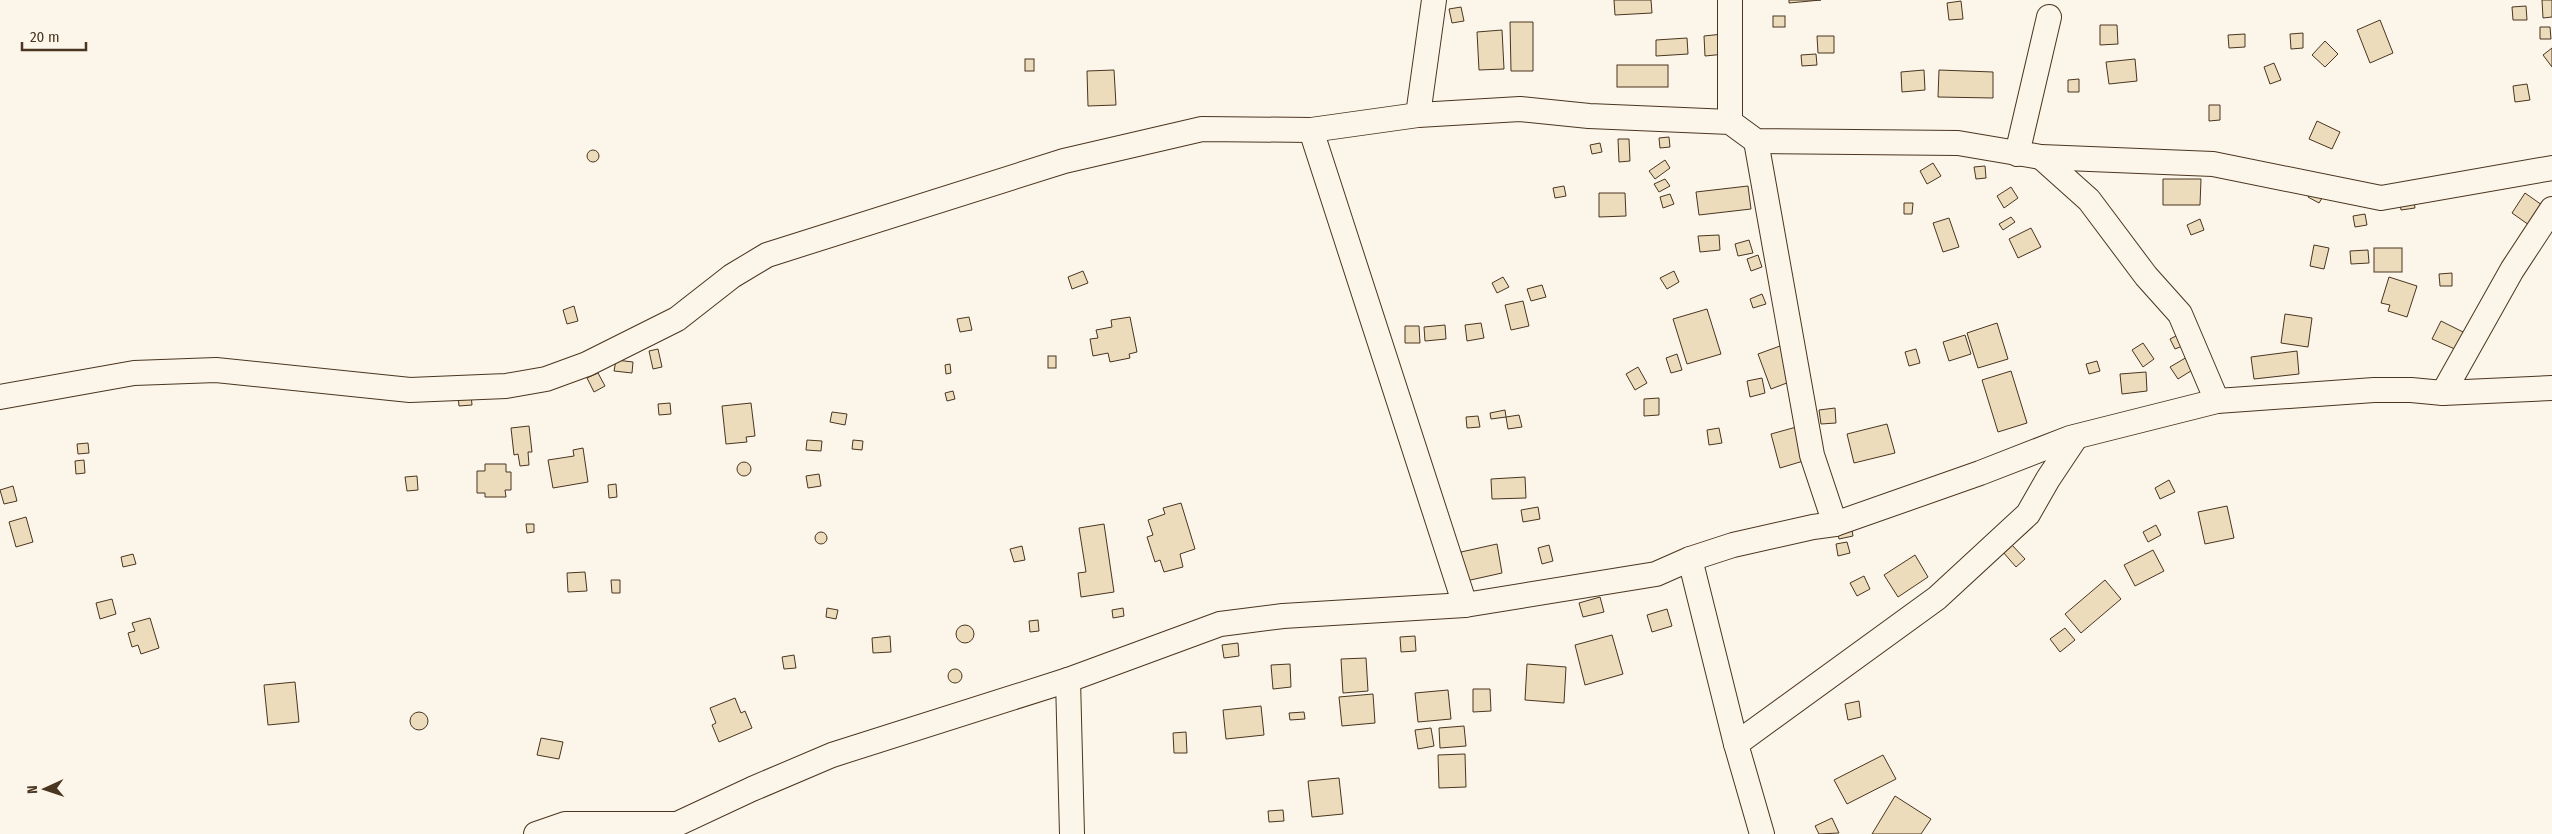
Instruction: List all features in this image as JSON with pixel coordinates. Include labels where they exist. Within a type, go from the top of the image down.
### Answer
[{"type":"street","points":[[1418,116],[1434,0]]},
{"type":"street","points":[[1730,0],[1730,122]]},
{"type":"street","points":[[2017,154],[2050,17]]},
{"type":"street","points":[[0,397],[134,373],[216,370],[410,390],[506,386],[546,380],[587,364],[677,319],[732,276],[767,254],[1064,162],[1202,129],[1311,130],[1418,116],[1520,109],[1588,116],[1730,122],[1756,141],[1958,143],[2041,158],[2213,164],[2381,198],[2552,168]]},
{"type":"street","points":[[1311,130],[1466,605]]},
{"type":"street","points":[[1756,141],[1812,455],[1835,524]]},
{"type":"street","points":[[2041,158],[2089,200],[2146,276],[2180,314],[2216,401]]},
{"type":"street","points":[[2443,393],[2512,270],[2552,209]]},
{"type":"street","points":[[536,834],[565,824],[677,824],[832,755],[1068,680],[1220,624],[1283,616],[1466,605],[1656,574],[1690,559],[1733,545],[1835,524],[2076,437],[2216,401],[2374,390],[2410,390],[2443,393],[2552,388]]},
{"type":"street","points":[[1736,744],[1937,598],[2028,514],[2048,479],[2076,437]]},
{"type":"street","points":[[1690,559],[1736,744],[1762,834]]},
{"type":"street","points":[[1068,680],[1072,834]]},
{"type":"building","points":[[1614,0],[1651,0],[1652,13],[1615,15]]},
{"type":"building","points":[[1789,0],[1821,0],[1789,3]]},
{"type":"building","points":[[2542,0],[2552,0],[2552,17],[2543,18]]},
{"type":"building","points":[[1961,1],[1963,19],[1949,20],[1947,3]]},
{"type":"building","points":[[2526,6],[2527,20],[2513,20],[2512,7]]},
{"type":"building","points":[[1461,7],[1464,21],[1452,23],[1449,9]]},
{"type":"building","points":[[1773,16],[1785,16],[1785,27],[1773,27]]},
{"type":"building","points":[[2380,20],[2393,53],[2370,63],[2357,30]]},
{"type":"building","points":[[1510,22],[1533,22],[1533,71],[1511,71]]},
{"type":"building","points":[[2100,25],[2117,25],[2118,44],[2100,45]]},
{"type":"building","points":[[2540,27],[2550,27],[2551,39],[2540,39]]},
{"type":"building","points":[[1502,30],[1504,69],[1479,70],[1477,32]]},
{"type":"building","points":[[2303,33],[2303,48],[2291,49],[2290,34]]},
{"type":"building","points":[[1723,34],[1725,54],[1705,56],[1704,36]]},
{"type":"building","points":[[2245,34],[2245,47],[2229,48],[2228,35]]},
{"type":"building","points":[[1817,36],[1834,36],[1834,53],[1818,53]]},
{"type":"building","points":[[1687,38],[1688,54],[1656,56],[1656,40]]},
{"type":"building","points":[[2325,41],[2338,54],[2325,67],[2312,55]]},
{"type":"building","points":[[2552,48],[2552,67],[2543,55]]},
{"type":"building","points":[[1816,54],[1817,65],[1802,66],[1801,55]]},
{"type":"building","points":[[1025,59],[1034,59],[1034,71],[1025,71]]},
{"type":"building","points":[[2135,59],[2137,81],[2109,84],[2106,62]]},
{"type":"building","points":[[2274,63],[2281,80],[2270,84],[2264,67]]},
{"type":"building","points":[[1617,65],[1668,65],[1668,87],[1617,87]]},
{"type":"building","points":[[1114,70],[1116,105],[1088,106],[1087,71]]},
{"type":"building","points":[[1924,70],[1925,90],[1902,92],[1901,72]]},
{"type":"building","points":[[1939,70],[1993,72],[1993,98],[1938,97]]},
{"type":"building","points":[[2079,79],[2079,92],[2068,92],[2068,80]]},
{"type":"building","points":[[2527,84],[2530,100],[2515,102],[2513,86]]},
{"type":"building","points":[[2209,105],[2220,105],[2220,120],[2209,121]]},
{"type":"building","points":[[2317,121],[2340,132],[2332,149],[2309,139]]},
{"type":"building","points":[[1669,137],[1670,147],[1660,148],[1659,138]]},
{"type":"building","points":[[1618,139],[1629,139],[1630,161],[1619,162]]},
{"type":"building","points":[[1600,143],[1602,152],[1592,154],[1590,145]]},
{"type":"building","points":[[595,150],[598,151],[598,161],[591,162],[588,161],[587,154],[588,151]]},
{"type":"building","points":[[1665,160],[1670,168],[1655,179],[1649,171]]},
{"type":"building","points":[[1933,163],[1941,176],[1927,184],[1920,171]]},
{"type":"building","points":[[1985,166],[1986,178],[1976,179],[1974,167]]},
{"type":"building","points":[[1665,179],[1670,186],[1659,192],[1654,184]]},
{"type":"building","points":[[2163,179],[2201,179],[2200,205],[2163,205]]},
{"type":"building","points":[[1564,186],[1566,196],[1555,198],[1553,188]]},
{"type":"building","points":[[1748,186],[1751,209],[1699,215],[1696,192]]},
{"type":"building","points":[[2011,187],[2018,198],[2004,208],[1997,196]]},
{"type":"building","points":[[2313,189],[2324,195],[2319,203],[2308,197]]},
{"type":"building","points":[[1599,193],[1625,193],[1626,216],[1599,217]]},
{"type":"building","points":[[2525,193],[2542,205],[2529,225],[2512,213]]},
{"type":"building","points":[[1670,194],[1674,204],[1663,208],[1660,197]]},
{"type":"building","points":[[2413,195],[2415,208],[2401,210],[2399,197]]},
{"type":"building","points":[[1904,203],[1913,203],[1912,214],[1904,214]]},
{"type":"building","points":[[2365,214],[2367,225],[2355,227],[2353,216]]},
{"type":"building","points":[[2011,217],[2015,222],[2003,230],[1999,224]]},
{"type":"building","points":[[1949,218],[1959,247],[1943,252],[1933,223]]},
{"type":"building","points":[[2200,219],[2204,230],[2191,235],[2187,225]]},
{"type":"building","points":[[2031,228],[2041,247],[2018,258],[2009,239]]},
{"type":"building","points":[[1719,235],[1720,250],[1700,252],[1698,236]]},
{"type":"building","points":[[1749,240],[1753,253],[1738,256],[1735,244]]},
{"type":"building","points":[[2314,245],[2329,248],[2324,269],[2310,266]]},
{"type":"building","points":[[2374,248],[2402,248],[2402,272],[2374,272]]},
{"type":"building","points":[[2368,250],[2369,263],[2351,264],[2350,251]]},
{"type":"building","points":[[1758,255],[1762,267],[1751,271],[1747,259]]},
{"type":"building","points":[[1083,271],[1088,283],[1072,289],[1068,277]]},
{"type":"building","points":[[1674,271],[1679,282],[1667,289],[1660,278]]},
{"type":"building","points":[[2452,273],[2452,286],[2440,286],[2439,274]]},
{"type":"building","points":[[1503,277],[1509,287],[1497,293],[1492,283]]},
{"type":"building","points":[[2389,277],[2417,286],[2407,317],[2388,311],[2390,305],[2381,303]]},
{"type":"building","points":[[1542,285],[1546,297],[1531,301],[1527,289]]},
{"type":"building","points":[[1762,294],[1766,304],[1753,308],[1750,299]]},
{"type":"building","points":[[1523,301],[1529,326],[1511,330],[1505,305]]},
{"type":"building","points":[[574,306],[578,321],[567,324],[563,310]]},
{"type":"building","points":[[1707,309],[1721,354],[1687,364],[1673,319]]},
{"type":"building","points":[[2285,314],[2312,318],[2308,347],[2281,343]]},
{"type":"building","points":[[969,317],[972,330],[960,332],[957,319]]},
{"type":"building","points":[[1130,317],[1137,352],[1129,354],[1130,358],[1110,362],[1108,353],[1093,356],[1090,339],[1098,338],[1096,330],[1112,327],[1111,320]]},
{"type":"building","points":[[2441,321],[2465,333],[2457,350],[2432,339]]},
{"type":"building","points":[[1481,323],[1484,338],[1467,341],[1465,325]]},
{"type":"building","points":[[1997,323],[2008,359],[1978,368],[1967,333]]},
{"type":"building","points":[[1445,325],[1446,339],[1425,341],[1424,327]]},
{"type":"building","points":[[1405,326],[1419,326],[1420,343],[1405,343]]},
{"type":"building","points":[[2180,334],[2185,345],[2175,349],[2170,339]]},
{"type":"building","points":[[1965,335],[1971,354],[1949,361],[1943,342]]},
{"type":"building","points":[[2143,343],[2154,359],[2143,367],[2132,350]]},
{"type":"building","points":[[1780,346],[1792,381],[1771,389],[1758,354]]},
{"type":"building","points":[[658,349],[662,367],[653,369],[649,351]]},
{"type":"building","points":[[1916,349],[1920,363],[1909,366],[1905,352]]},
{"type":"building","points":[[2297,351],[2299,374],[2254,379],[2251,357]]},
{"type":"building","points":[[1677,354],[1682,370],[1671,373],[1666,358]]},
{"type":"building","points":[[1048,356],[1056,356],[1056,368],[1048,368]]},
{"type":"building","points":[[2187,357],[2194,369],[2178,379],[2170,367]]},
{"type":"building","points":[[616,360],[633,362],[632,373],[614,371]]},
{"type":"building","points":[[2097,361],[2100,371],[2089,374],[2086,364]]},
{"type":"building","points":[[950,364],[951,373],[946,374],[945,365]]},
{"type":"building","points":[[1638,367],[1647,383],[1635,390],[1626,374]]},
{"type":"building","points":[[2011,371],[2027,423],[1998,432],[1982,380]]},
{"type":"building","points":[[2146,372],[2147,391],[2122,394],[2120,374]]},
{"type":"building","points":[[598,373],[605,386],[594,392],[587,378]]},
{"type":"building","points":[[1762,378],[1765,393],[1750,397],[1747,381]]},
{"type":"building","points":[[953,391],[955,399],[947,401],[945,393]]},
{"type":"building","points":[[471,394],[472,405],[459,406],[458,395]]},
{"type":"building","points":[[1659,398],[1659,415],[1644,416],[1644,399]]},
{"type":"building","points":[[670,403],[671,414],[659,415],[658,404]]},
{"type":"building","points":[[751,403],[755,436],[746,437],[747,442],[726,444],[722,406]]},
{"type":"building","points":[[1835,408],[1836,423],[1821,424],[1819,410]]},
{"type":"building","points":[[1505,410],[1506,417],[1491,419],[1490,413]]},
{"type":"building","points":[[832,412],[847,414],[845,425],[830,422]]},
{"type":"building","points":[[1519,415],[1522,427],[1508,429],[1506,417]]},
{"type":"building","points":[[1478,416],[1480,427],[1467,428],[1466,417]]},
{"type":"building","points":[[1887,424],[1895,453],[1854,463],[1847,434]]},
{"type":"building","points":[[529,426],[532,452],[528,452],[529,465],[520,466],[518,454],[514,455],[511,428]]},
{"type":"building","points":[[1800,426],[1810,459],[1780,468],[1771,434]]},
{"type":"building","points":[[1719,428],[1722,443],[1709,445],[1707,430]]},
{"type":"building","points":[[807,440],[822,441],[821,451],[806,450]]},
{"type":"building","points":[[853,440],[863,441],[862,450],[852,449]]},
{"type":"building","points":[[88,443],[89,453],[78,454],[77,444]]},
{"type":"building","points":[[583,448],[588,482],[553,488],[548,460],[574,456],[573,450]]},
{"type":"building","points":[[84,460],[85,473],[76,474],[75,461]]},
{"type":"building","points":[[744,462],[749,464],[751,469],[749,474],[744,476],[739,474],[737,469],[739,464]]},
{"type":"building","points":[[485,464],[506,464],[506,472],[511,472],[511,490],[505,490],[506,497],[485,497],[485,493],[477,493],[477,471],[485,471]]},
{"type":"building","points":[[819,474],[821,486],[808,488],[806,476]]},
{"type":"building","points":[[417,476],[418,490],[407,491],[405,477]]},
{"type":"building","points":[[1525,477],[1526,498],[1492,499],[1491,479]]},
{"type":"building","points":[[2169,480],[2175,492],[2160,499],[2155,488]]},
{"type":"building","points":[[616,484],[617,497],[609,498],[608,485]]},
{"type":"building","points":[[13,486],[17,501],[4,504],[0,490]]},
{"type":"building","points":[[1181,503],[1195,549],[1180,554],[1183,567],[1164,572],[1160,560],[1155,562],[1147,537],[1153,535],[1148,520],[1165,514],[1163,508]]},
{"type":"building","points":[[2227,506],[2234,538],[2205,544],[2198,512]]},
{"type":"building","points":[[1538,507],[1540,519],[1523,522],[1521,510]]},
{"type":"building","points":[[26,517],[33,542],[16,547],[9,522]]},
{"type":"building","points":[[1850,519],[1853,536],[1839,539],[1836,521]]},
{"type":"building","points":[[526,524],[534,524],[534,532],[527,533]]},
{"type":"building","points":[[1104,524],[1114,592],[1081,597],[1078,573],[1086,572],[1079,528]]},
{"type":"building","points":[[2156,525],[2161,535],[2148,542],[2143,532]]},
{"type":"building","points":[[821,532],[827,538],[821,544],[815,538]]},
{"type":"building","points":[[1847,542],[1850,553],[1838,556],[1836,544]]},
{"type":"building","points":[[1497,544],[1502,573],[1466,581],[1461,552]]},
{"type":"building","points":[[1549,545],[1553,561],[1542,564],[1538,548]]},
{"type":"building","points":[[2012,545],[2025,559],[2016,567],[2003,552]]},
{"type":"building","points":[[1022,546],[1025,560],[1014,562],[1010,549]]},
{"type":"building","points":[[2153,550],[2164,571],[2135,586],[2124,565]]},
{"type":"building","points":[[133,554],[136,564],[123,567],[121,557]]},
{"type":"building","points":[[1915,555],[1928,577],[1898,597],[1884,575]]},
{"type":"building","points":[[585,572],[587,591],[568,592],[567,573]]},
{"type":"building","points":[[1864,576],[1870,589],[1857,596],[1850,583]]},
{"type":"building","points":[[611,580],[620,580],[620,593],[612,593]]},
{"type":"building","points":[[2105,580],[2121,599],[2081,633],[2065,614]]},
{"type":"building","points":[[1600,597],[1604,612],[1583,617],[1579,603]]},
{"type":"building","points":[[112,599],[116,614],[100,619],[96,603]]},
{"type":"building","points":[[827,608],[838,610],[836,619],[826,617]]},
{"type":"building","points":[[1123,608],[1124,616],[1113,618],[1112,610]]},
{"type":"building","points":[[1667,609],[1672,626],[1652,632],[1647,615]]},
{"type":"building","points":[[150,618],[159,648],[141,654],[138,645],[132,647],[128,633],[135,631],[132,623]]},
{"type":"building","points":[[1038,620],[1039,631],[1030,632],[1029,621]]},
{"type":"building","points":[[961,625],[969,625],[974,630],[972,641],[961,643],[956,638],[956,630]]},
{"type":"building","points":[[2065,628],[2075,640],[2060,652],[2050,639]]},
{"type":"building","points":[[1612,635],[1623,674],[1585,685],[1575,645]]},
{"type":"building","points":[[890,636],[891,652],[873,653],[872,638]]},
{"type":"building","points":[[1415,636],[1416,651],[1401,652],[1400,637]]},
{"type":"building","points":[[1238,643],[1239,656],[1224,658],[1222,645]]},
{"type":"building","points":[[794,655],[796,668],[784,669],[782,657]]},
{"type":"building","points":[[1366,658],[1368,691],[1343,693],[1341,659]]},
{"type":"building","points":[[1290,664],[1291,687],[1273,689],[1271,665]]},
{"type":"building","points":[[1527,664],[1566,667],[1564,703],[1525,700]]},
{"type":"building","points":[[955,669],[960,671],[962,676],[960,681],[955,683],[950,681],[948,676],[950,671]]},
{"type":"building","points":[[295,682],[299,722],[268,725],[264,685]]},
{"type":"building","points":[[1473,689],[1490,689],[1491,711],[1473,712]]},
{"type":"building","points":[[1448,690],[1451,719],[1418,722],[1415,693]]},
{"type":"building","points":[[1373,694],[1375,723],[1342,726],[1339,697]]},
{"type":"building","points":[[735,698],[741,713],[745,711],[752,728],[719,742],[712,725],[716,723],[710,708]]},
{"type":"building","points":[[1859,701],[1861,717],[1848,720],[1845,704]]},
{"type":"building","points":[[1261,706],[1264,735],[1226,739],[1223,710]]},
{"type":"building","points":[[419,712],[427,717],[428,721],[423,729],[419,730],[411,725],[410,721],[415,713]]},
{"type":"building","points":[[1304,712],[1305,719],[1290,720],[1289,713]]},
{"type":"building","points":[[1464,726],[1466,746],[1440,748],[1439,728]]},
{"type":"building","points":[[1431,728],[1434,746],[1418,749],[1415,730]]},
{"type":"building","points":[[1186,732],[1187,753],[1174,753],[1173,733]]},
{"type":"building","points":[[541,738],[563,742],[559,759],[537,755]]},
{"type":"building","points":[[1465,754],[1466,787],[1439,788],[1438,755]]},
{"type":"building","points":[[1883,755],[1896,779],[1847,804],[1834,780]]},
{"type":"building","points":[[1339,778],[1343,814],[1312,817],[1308,781]]},
{"type":"building","points":[[1895,796],[1931,819],[1921,834],[1872,834]]},
{"type":"building","points":[[1283,810],[1284,821],[1269,822],[1268,811]]},
{"type":"building","points":[[1832,818],[1839,833],[1819,834],[1815,826]]}]
